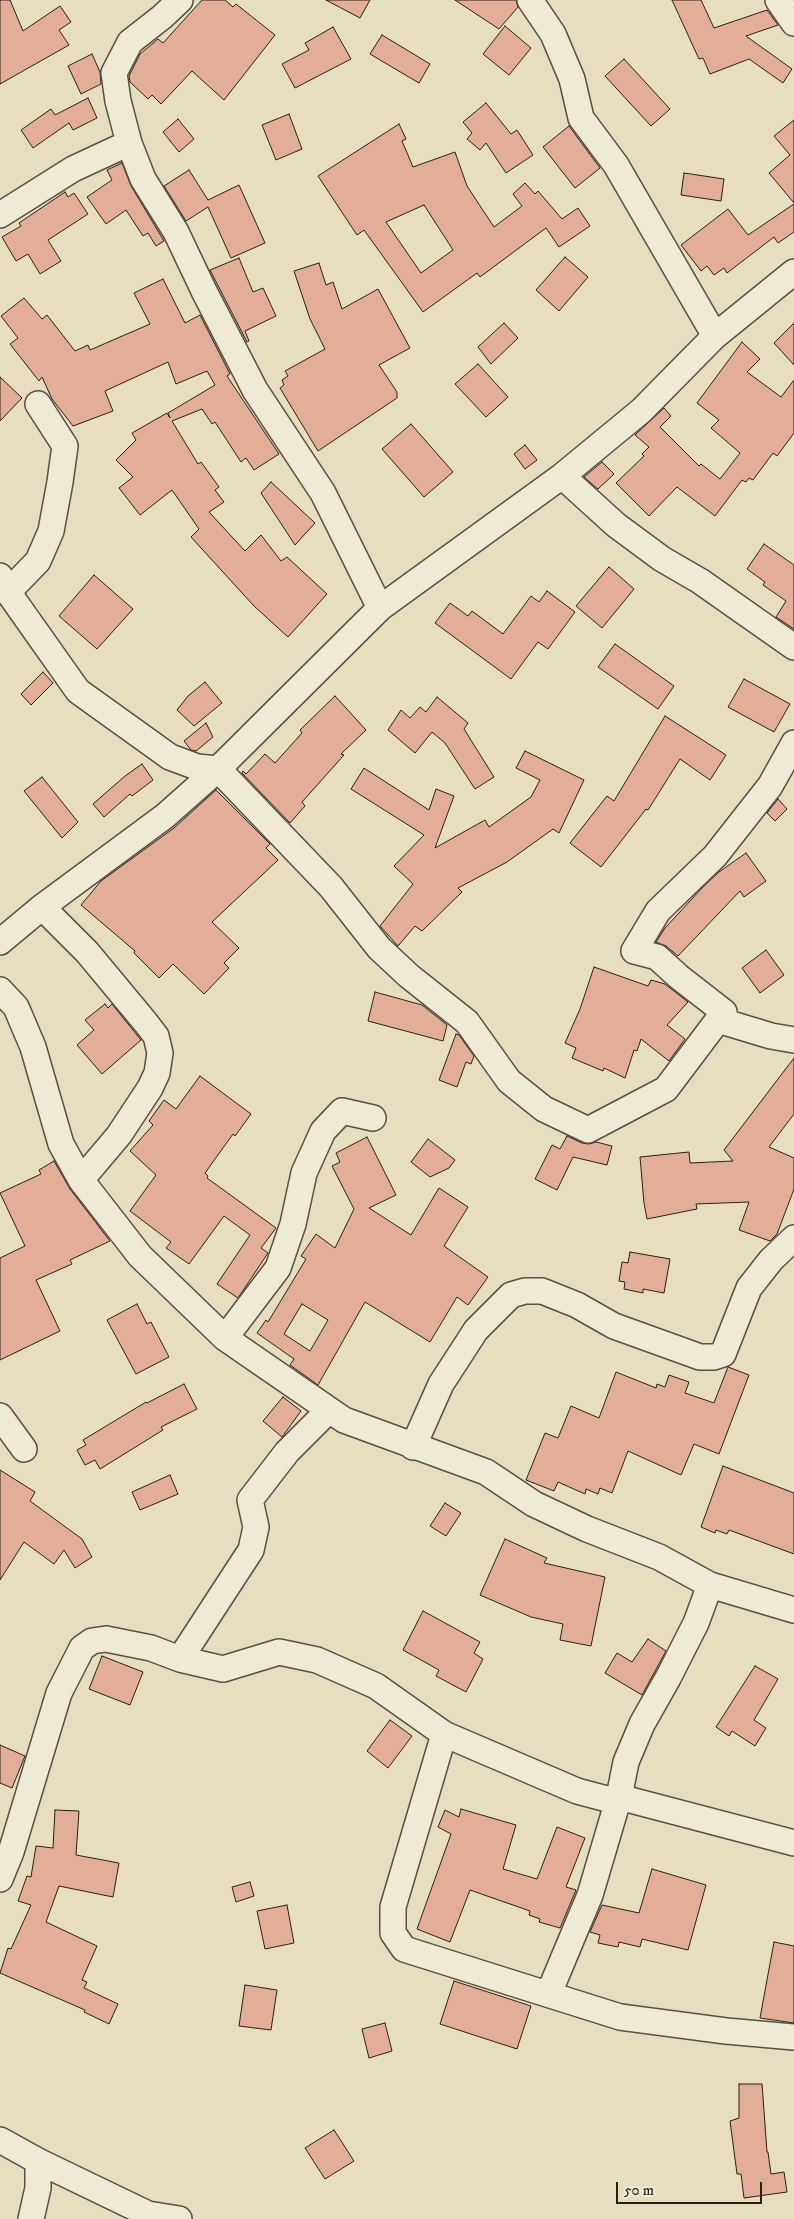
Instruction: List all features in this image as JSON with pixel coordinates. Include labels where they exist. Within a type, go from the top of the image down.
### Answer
[{"type":"street","points":[[180,0],[130,42],[114,73],[118,101],[129,143],[143,179],[176,232],[204,292],[255,390],[323,493],[380,608]]},
{"type":"street","points":[[530,0],[556,43],[572,79],[581,118],[616,164],[715,336]]},
{"type":"street","points":[[778,0],[794,23]]},
{"type":"street","points":[[0,215],[73,169],[129,143]]},
{"type":"street","points":[[0,942],[42,907],[165,816],[218,770],[380,608],[562,476],[641,411],[715,336],[794,272]]},
{"type":"street","points":[[38,404],[65,446],[51,530],[38,561],[4,584],[78,691],[170,757],[197,767],[218,770],[331,887],[378,948],[409,976],[467,1022],[508,1080],[544,1109],[588,1130],[666,1088],[724,1012],[656,957],[634,951],[658,911],[715,856],[770,786],[794,743]]},
{"type":"street","points":[[562,476],[631,536],[662,559],[700,581],[794,647]]},
{"type":"street","points":[[42,907],[87,952],[146,1023],[156,1036],[160,1053],[157,1073],[150,1088],[119,1135],[80,1180]]},
{"type":"street","points":[[0,990],[16,1007],[33,1047],[61,1144],[80,1180],[140,1256],[225,1338],[344,1420],[413,1447],[486,1472],[534,1504],[587,1530],[660,1557],[710,1585],[794,1610]]},
{"type":"street","points":[[718,1020],[771,1036],[794,1040]]},
{"type":"street","points":[[225,1338],[278,1268],[294,1224],[304,1173],[323,1131],[342,1111],[373,1118]]},
{"type":"street","points":[[413,1447],[446,1377],[476,1330],[511,1296],[525,1291],[542,1292],[577,1306],[614,1326],[700,1357],[714,1357],[723,1354],[749,1288],[771,1260],[794,1238]]},
{"type":"street","points":[[180,1659],[251,1550],[256,1527],[250,1500],[287,1452],[329,1410]]},
{"type":"street","points":[[0,1416],[24,1449]]},
{"type":"street","points":[[549,1992],[590,1895],[619,1797],[626,1762],[642,1724],[696,1623],[710,1585]]},
{"type":"street","points":[[0,1879],[11,1852],[59,1693],[82,1648],[92,1641],[106,1639],[151,1648],[180,1659],[223,1669],[279,1652],[317,1660],[376,1686],[444,1734],[577,1791],[607,1799],[619,1797],[794,1843]]},
{"type":"street","points":[[444,1734],[393,1907],[393,1933],[404,1949],[549,1992],[620,2016],[726,2031],[794,2037]]},
{"type":"street","points":[[0,2140],[38,2161],[148,2214],[179,2219]]},
{"type":"street","points":[[31,2219],[38,2188],[38,2161]]},
{"type":"building","points":[[0,0],[10,0],[23,31],[60,6],[71,22],[59,30],[69,45],[0,84]]},
{"type":"building","points":[[202,0],[225,0],[233,7],[236,4],[275,35],[224,100],[192,71],[161,104],[152,95],[148,99],[130,82],[129,76],[140,54],[158,39],[163,43]]},
{"type":"building","points":[[326,0],[370,0],[360,18]]},
{"type":"building","points":[[455,0],[516,0],[518,7],[499,29]]},
{"type":"building","points":[[672,0],[701,0],[714,28],[767,10],[778,25],[746,36],[792,69],[783,83],[749,59],[710,74],[703,58],[699,59]]},
{"type":"building","points":[[505,26],[531,48],[509,75],[483,54]]},
{"type":"building","points":[[333,27],[351,59],[295,88],[282,64],[309,50],[305,43]]},
{"type":"building","points":[[382,35],[430,64],[419,83],[370,54]]},
{"type":"building","points":[[92,54],[100,72],[101,84],[81,94],[68,66]]},
{"type":"building","points":[[624,59],[670,109],[651,126],[605,76]]},
{"type":"building","points":[[88,98],[97,118],[73,130],[69,123],[33,148],[21,130],[51,109],[55,115]]},
{"type":"building","points":[[486,103],[511,134],[517,130],[533,155],[506,173],[486,143],[480,150],[467,139],[472,133],[463,122]]},
{"type":"building","points":[[289,114],[302,149],[276,160],[262,125]]},
{"type":"building","points":[[178,119],[194,139],[179,152],[163,132]]},
{"type":"building","points":[[794,120],[794,203],[769,173],[790,155],[774,136]]},
{"type":"building","points":[[399,124],[406,139],[402,141],[413,167],[455,152],[467,186],[494,227],[522,206],[513,194],[525,183],[535,194],[538,191],[562,219],[578,208],[590,226],[559,247],[546,228],[480,277],[477,273],[423,312],[364,230],[357,235],[318,176]],"holes":[[[424,205],[453,250],[421,273],[386,222]]]},
{"type":"building","points":[[569,126],[600,168],[575,188],[543,147]]},
{"type":"building","points":[[122,163],[131,186],[164,241],[156,246],[148,233],[143,236],[126,210],[106,224],[87,197],[112,180],[107,170]]},
{"type":"building","points":[[189,170],[208,200],[239,185],[265,243],[231,258],[208,207],[186,221],[164,186]]},
{"type":"building","points":[[684,173],[724,179],[721,201],[681,195]]},
{"type":"building","points":[[65,192],[68,197],[74,193],[88,214],[48,240],[61,261],[40,274],[28,254],[16,261],[2,237],[21,226],[19,223]]},
{"type":"building","points":[[794,204],[794,232],[778,243],[774,237],[727,273],[724,268],[714,275],[707,266],[701,271],[681,245],[728,209],[748,235]]},
{"type":"building","points":[[565,257],[588,277],[559,311],[536,290]]},
{"type":"building","points":[[239,258],[253,292],[263,288],[276,316],[245,331],[249,341],[247,342],[210,270]]},
{"type":"building","points":[[319,263],[326,285],[333,282],[342,309],[378,289],[410,348],[379,365],[397,392],[397,398],[318,451],[280,388],[284,385],[282,380],[288,376],[285,371],[325,349],[310,319],[294,271]]},
{"type":"building","points":[[163,279],[185,323],[200,315],[230,374],[227,376],[279,454],[254,470],[246,458],[241,462],[215,422],[212,424],[202,409],[172,421],[198,464],[201,462],[219,487],[215,490],[224,502],[209,512],[245,551],[261,535],[281,561],[287,557],[327,594],[288,637],[254,606],[191,537],[199,529],[172,490],[140,515],[119,488],[133,477],[116,460],[136,440],[132,433],[167,413],[170,418],[168,413],[215,385],[207,371],[176,384],[168,362],[105,391],[113,411],[73,426],[52,399],[42,377],[39,381],[10,344],[18,338],[1,316],[24,298],[42,319],[47,315],[75,351],[88,345],[90,350],[150,324],[134,293]]},
{"type":"building","points":[[504,323],[518,338],[491,364],[478,347]]},
{"type":"building","points":[[794,323],[794,365],[774,343]]},
{"type":"building","points":[[742,342],[760,359],[747,372],[781,397],[794,380],[794,433],[777,456],[773,453],[753,480],[749,478],[746,482],[742,480],[715,516],[677,487],[649,516],[616,483],[644,456],[642,454],[649,447],[635,435],[664,408],[671,416],[660,427],[699,466],[701,464],[720,479],[740,453],[711,428],[719,420],[697,403]]},
{"type":"building","points":[[478,364],[508,397],[486,417],[455,384]]},
{"type":"building","points":[[0,377],[22,398],[0,421]]},
{"type":"building","points":[[411,424],[453,472],[424,497],[382,449]]},
{"type":"building","points":[[525,445],[537,460],[525,469],[514,454]]},
{"type":"building","points":[[602,462],[614,474],[598,489],[584,477]]},
{"type":"building","points":[[271,482],[315,523],[295,545],[261,493]]},
{"type":"building","points":[[764,544],[794,565],[794,629],[776,617],[786,601],[763,585],[765,582],[747,569]]},
{"type":"building","points":[[609,567],[634,589],[602,628],[576,606]]},
{"type":"building","points":[[94,575],[133,609],[97,649],[59,616]]},
{"type":"building","points":[[547,591],[575,612],[548,649],[538,642],[511,679],[435,623],[450,603],[468,616],[472,611],[503,634],[531,596],[539,602]]},
{"type":"building","points":[[615,644],[674,686],[658,709],[598,667]]},
{"type":"building","points":[[43,672],[53,683],[31,705],[21,694]]},
{"type":"building","points":[[744,679],[790,704],[774,732],[728,707]]},
{"type":"building","points":[[205,682],[222,703],[194,726],[177,710],[188,696]]},
{"type":"building","points":[[335,696],[366,730],[341,754],[344,755],[302,802],[305,806],[290,823],[242,773],[243,771],[246,774],[265,754],[275,763],[302,733],[300,730]]},
{"type":"building","points":[[437,697],[468,723],[464,729],[494,777],[475,789],[445,743],[432,732],[415,753],[388,730],[401,710],[410,718],[420,707],[426,712]]},
{"type":"building","points":[[665,716],[726,755],[710,780],[680,759],[648,810],[646,809],[601,867],[570,843],[607,796],[614,801]]},
{"type":"building","points":[[206,723],[213,737],[196,751],[191,750],[184,741]]},
{"type":"building","points":[[525,751],[584,780],[559,833],[553,829],[507,862],[458,888],[462,892],[422,931],[415,926],[398,946],[380,926],[413,884],[394,866],[424,835],[351,789],[364,768],[429,810],[436,789],[454,796],[435,848],[485,820],[489,827],[531,797],[540,780],[516,768]]},
{"type":"building","points":[[142,764],[153,780],[132,796],[130,794],[104,817],[93,804]]},
{"type":"building","points":[[42,777],[78,822],[62,838],[24,791]]},
{"type":"building","points":[[216,790],[270,844],[266,848],[278,860],[212,922],[239,948],[224,963],[229,968],[204,994],[173,964],[159,978],[134,953],[135,951],[81,905],[101,881],[174,828]]},
{"type":"building","points":[[778,799],[787,809],[775,821],[767,813]]},
{"type":"building","points":[[746,853],[766,881],[744,897],[740,891],[678,956],[666,946],[656,942],[665,928],[703,887],[719,872]]},
{"type":"building","points":[[766,950],[784,975],[760,993],[742,968]]},
{"type":"building","points":[[594,967],[648,986],[651,980],[665,984],[688,1002],[667,1025],[685,1039],[669,1061],[641,1039],[637,1051],[634,1050],[625,1078],[604,1068],[603,1071],[572,1058],[576,1048],[565,1043],[580,1009]]},
{"type":"building","points":[[375,992],[422,1005],[447,1025],[443,1041],[368,1021]]},
{"type":"building","points":[[105,1004],[108,1008],[112,1004],[141,1040],[102,1074],[77,1045],[94,1030],[85,1020]]},
{"type":"building","points":[[456,1034],[459,1035],[474,1056],[471,1064],[466,1062],[457,1087],[439,1080]]},
{"type":"building","points":[[794,1058],[794,1114],[769,1147],[794,1158],[794,1189],[777,1234],[770,1241],[739,1230],[749,1202],[696,1204],[697,1209],[647,1219],[640,1157],[689,1152],[690,1163],[733,1161],[724,1150]]},
{"type":"building","points":[[200,1076],[251,1114],[235,1136],[233,1134],[205,1173],[208,1176],[207,1178],[276,1228],[261,1248],[268,1253],[238,1298],[217,1284],[250,1235],[224,1216],[189,1264],[166,1248],[171,1242],[130,1211],[156,1175],[130,1151],[153,1125],[149,1121],[164,1100],[176,1109]]},
{"type":"building","points":[[567,1136],[582,1143],[596,1142],[612,1146],[607,1165],[573,1157],[557,1190],[535,1179],[552,1145],[560,1149]]},
{"type":"building","points":[[367,1137],[396,1195],[369,1208],[411,1235],[439,1188],[468,1207],[444,1246],[488,1277],[468,1305],[457,1297],[430,1342],[365,1302],[318,1385],[290,1365],[294,1359],[257,1333],[266,1320],[268,1322],[306,1259],[301,1256],[316,1234],[335,1248],[354,1209],[332,1166],[340,1162],[336,1153]],"holes":[[[302,1304],[328,1320],[310,1351],[284,1334]]]},
{"type":"building","points":[[428,1139],[455,1160],[449,1168],[430,1177],[411,1162]]},
{"type":"building","points":[[54,1161],[70,1189],[110,1241],[70,1260],[72,1264],[36,1280],[60,1331],[0,1360],[0,1258],[25,1246],[0,1193],[41,1174],[39,1170]]},
{"type":"building","points":[[630,1252],[670,1259],[664,1293],[643,1289],[643,1293],[624,1289],[625,1282],[619,1281],[622,1262],[628,1263]]},
{"type":"building","points":[[137,1304],[147,1324],[151,1322],[169,1357],[136,1374],[107,1320]]},
{"type":"building","points":[[728,1367],[749,1375],[719,1454],[694,1444],[681,1475],[628,1451],[612,1493],[600,1488],[598,1494],[586,1489],[585,1494],[558,1482],[554,1491],[526,1480],[545,1433],[558,1438],[571,1406],[599,1418],[616,1372],[656,1388],[657,1384],[665,1387],[669,1375],[689,1382],[685,1393],[714,1403]]},
{"type":"building","points":[[184,1384],[197,1409],[161,1427],[163,1430],[100,1469],[95,1460],[85,1465],[77,1450],[86,1445],[83,1440],[146,1402]]},
{"type":"building","points":[[283,1397],[301,1411],[282,1437],[263,1421]]},
{"type":"building","points":[[723,1466],[794,1493],[794,1554],[729,1530],[727,1534],[716,1530],[715,1533],[701,1527]]},
{"type":"building","points":[[0,1470],[35,1492],[30,1501],[82,1539],[92,1557],[75,1568],[64,1550],[54,1564],[24,1542],[0,1580]]},
{"type":"building","points":[[170,1475],[178,1494],[140,1510],[132,1492]]},
{"type":"building","points":[[445,1503],[461,1513],[446,1536],[430,1526]]},
{"type":"building","points":[[505,1539],[547,1558],[544,1563],[605,1577],[591,1646],[560,1640],[563,1624],[531,1617],[480,1595]]},
{"type":"building","points":[[423,1611],[480,1642],[474,1653],[483,1659],[466,1692],[436,1676],[439,1670],[403,1650]]},
{"type":"building","points":[[648,1639],[666,1651],[642,1695],[605,1673],[617,1653],[632,1662]]},
{"type":"building","points":[[102,1656],[143,1672],[130,1705],[89,1689]]},
{"type":"building","points":[[755,1666],[778,1679],[754,1720],[766,1728],[755,1746],[732,1731],[729,1736],[716,1727]]},
{"type":"building","points":[[390,1720],[412,1736],[388,1768],[367,1751]]},
{"type":"building","points":[[0,1745],[25,1756],[12,1788],[0,1783]]},
{"type":"building","points":[[461,1809],[516,1825],[503,1869],[537,1879],[557,1827],[585,1838],[566,1887],[576,1890],[560,1928],[539,1922],[540,1919],[529,1915],[530,1911],[470,1890],[450,1942],[417,1929],[451,1834],[438,1827],[445,1810],[459,1817]]},
{"type":"building","points":[[55,1810],[79,1811],[76,1855],[119,1863],[113,1897],[59,1886],[46,1922],[97,1946],[82,1980],[87,1982],[84,1988],[118,2004],[109,2024],[84,2012],[85,2010],[0,1973],[8,1948],[11,1949],[31,1905],[18,1901],[27,1876],[31,1877],[36,1846],[53,1848]]},
{"type":"building","points":[[652,1869],[706,1885],[688,1950],[642,1939],[640,1947],[619,1942],[618,1947],[598,1943],[600,1935],[590,1932],[602,1905],[639,1913]]},
{"type":"building","points":[[250,1882],[254,1896],[236,1902],[232,1887]]},
{"type":"building","points":[[287,1905],[294,1943],[265,1949],[257,1911]]},
{"type":"building","points":[[774,1942],[794,1946],[794,2023],[760,2018]]},
{"type":"building","points":[[454,1981],[531,2006],[517,2049],[440,2024]]},
{"type":"building","points":[[245,1985],[277,1990],[271,2030],[239,2026]]},
{"type":"building","points":[[385,2023],[392,2051],[369,2058],[362,2029]]},
{"type":"building","points":[[739,2084],[762,2084],[767,2152],[771,2174],[784,2172],[787,2192],[744,2198],[741,2174],[737,2174],[730,2121],[739,2118]]},
{"type":"building","points":[[334,2130],[354,2161],[325,2179],[305,2148]]}]
